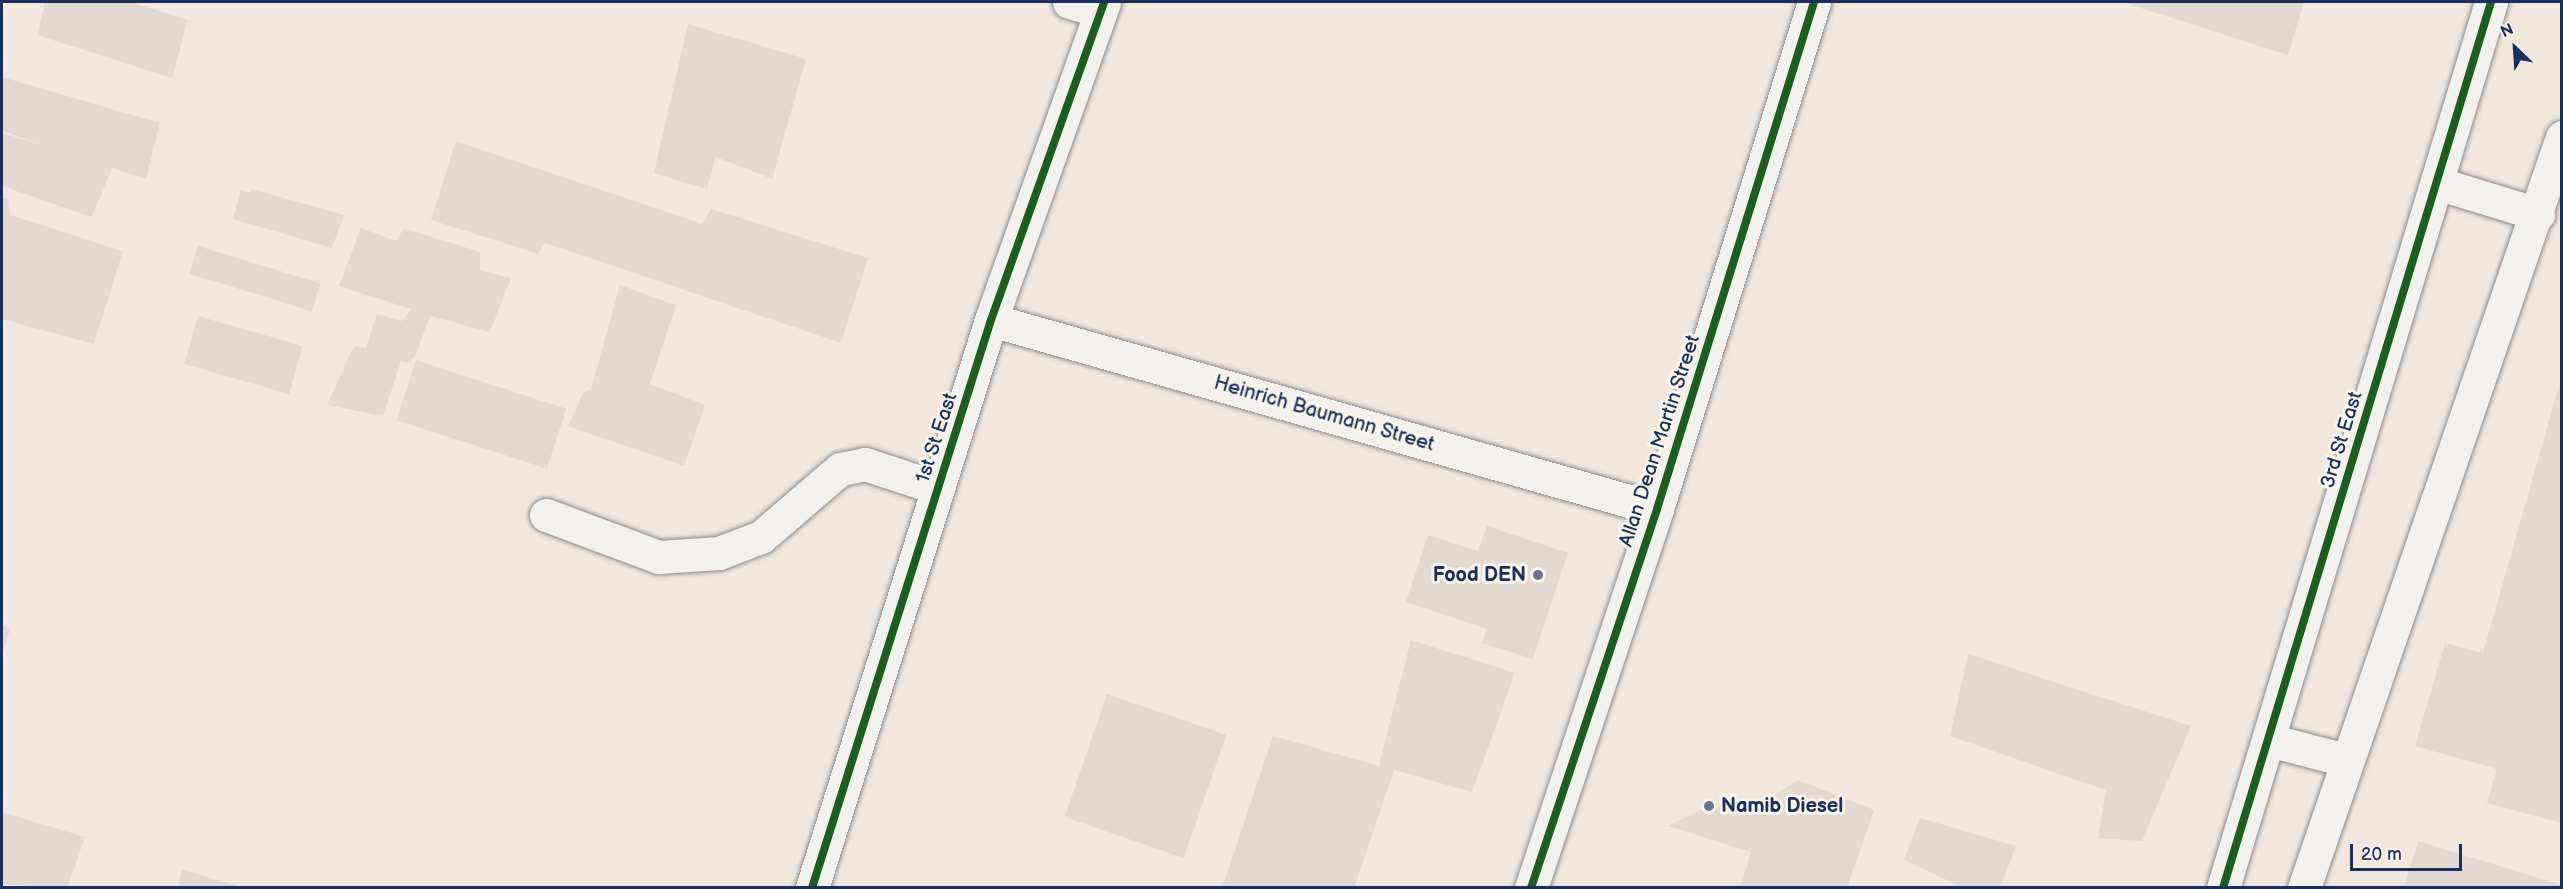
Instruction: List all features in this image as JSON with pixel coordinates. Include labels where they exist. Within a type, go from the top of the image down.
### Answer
[{"type":"street","points":[[1069,2],[1102,6]]},
{"type":"street","name":"Allan Dean Martin Street","points":[[1531,888],[1657,508],[1814,2]]},
{"type":"street","name":"3rd St East","points":[[2223,888],[2491,2]]},
{"type":"street","name":"1st St East","points":[[813,888],[991,320],[1102,6]]},
{"type":"street","points":[[2304,888],[2346,760],[2538,214],[2562,137]]},
{"type":"street","points":[[2437,183],[2538,214]]},
{"type":"street","name":"Heinrich Baumann Street","points":[[991,320],[1657,508]]},
{"type":"street","points":[[546,515],[660,557],[719,553],[761,537],[840,469],[865,464],[938,488]]},
{"type":"street","points":[[2269,740],[2346,760]]},
{"type":"shaded area","points":[[2,2],[2561,2],[2561,887],[2,887]]},
{"type":"building","points":[[45,2],[130,2],[188,20],[172,78],[37,35]]},
{"type":"building","points":[[2122,2],[2304,2],[2288,55]]},
{"type":"building","points":[[688,24],[806,59],[772,179],[716,157],[707,189],[654,173]]},
{"type":"building","points":[[2,77],[160,123],[146,179],[112,168],[92,217],[2,186],[2,133],[51,148],[2,131]]},
{"type":"building","points":[[456,141],[702,224],[711,209],[868,258],[841,343],[545,243],[538,254],[431,220]]},
{"type":"building","points":[[252,189],[344,215],[332,248],[233,219],[241,190],[250,193]]},
{"type":"building","points":[[2,198],[9,200],[10,215],[123,251],[94,344],[2,319]]},
{"type":"building","points":[[361,228],[396,241],[404,228],[480,252],[480,270],[511,278],[490,332],[430,316],[415,356],[407,363],[401,361],[383,416],[327,405],[354,346],[366,348],[377,314],[402,321],[411,309],[339,286]]},
{"type":"building","points":[[198,246],[320,283],[312,311],[190,274]]},
{"type":"building","points":[[620,285],[676,305],[650,384],[705,405],[684,466],[568,426],[583,393],[591,389]]},
{"type":"building","points":[[198,316],[303,346],[289,394],[184,364]]},
{"type":"building","points":[[416,360],[566,409],[547,469],[397,420]]},
{"type":"building","points":[[2562,375],[2562,823],[2487,803],[2497,769],[2415,746],[2445,643],[2483,653]]},
{"type":"building","points":[[1487,526],[1568,553],[1533,659],[1482,643],[1487,629],[1406,602],[1428,535],[1478,551]]},
{"type":"building","points":[[2,626],[10,629],[2,655]]},
{"type":"building","points":[[1411,640],[1515,673],[1472,792],[1394,770],[1354,888],[1222,888],[1273,736],[1379,766]]},
{"type":"building","points":[[1968,654],[2191,726],[2142,841],[2098,838],[2106,790],[1950,736]]},
{"type":"building","points":[[1107,694],[1226,735],[1184,858],[1065,817]]},
{"type":"building","points":[[1798,780],[1874,810],[1847,888],[1740,888],[1751,852],[1668,826],[1709,806],[1750,811]]},
{"type":"building","points":[[2,812],[85,837],[67,888],[2,884]]},
{"type":"building","points":[[1920,818],[2016,846],[2000,888],[1964,888],[1904,860]]},
{"type":"building","points":[[2418,841],[2562,885],[2562,888],[2404,888]]},
{"type":"building","points":[[182,870],[242,887],[242,888],[178,888]]},
{"type":"cycle path","points":[[812,888],[991,320],[1104,2]]},
{"type":"cycle path","points":[[1531,888],[1657,509],[1814,2]]},
{"type":"cycle path","points":[[2223,888],[2491,2]]},
{"type":"place","name":"Food DEN","points":[[1538,575]]},
{"type":"place","name":"Namib Diesel","points":[[1709,806]]}]
